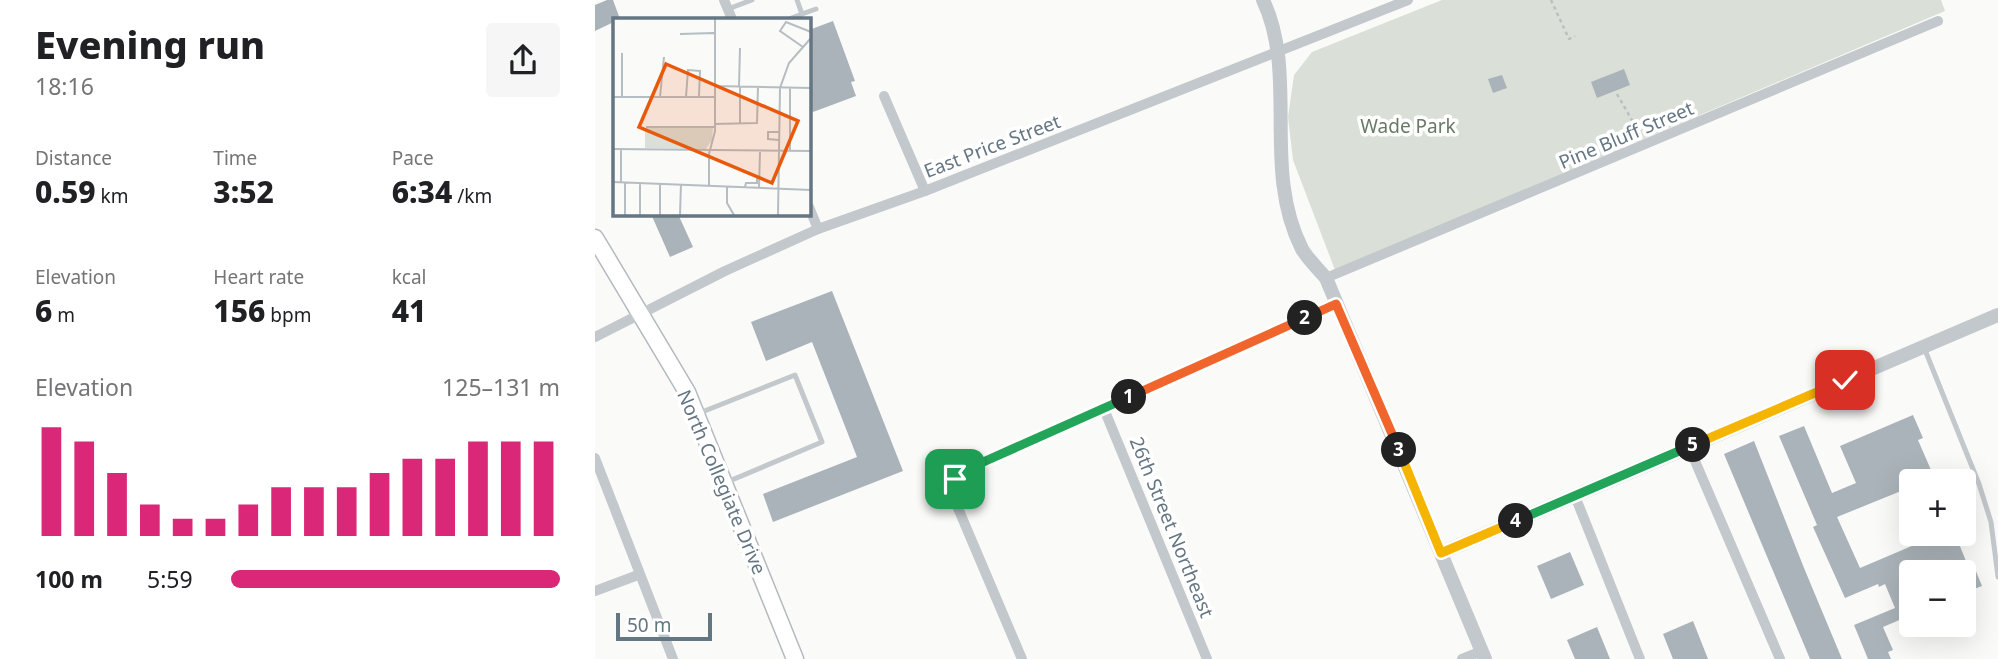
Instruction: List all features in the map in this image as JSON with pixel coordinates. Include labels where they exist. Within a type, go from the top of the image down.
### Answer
[{"type":"main road","name":"North Collegiate Drive","points":[[595,238],[687,392],[795,659]]},
{"type":"street","points":[[1263,0],[1272,19],[1278,52],[1281,173],[1303,250],[1326,278],[1484,655],[1462,659]]},
{"type":"street","name":"East Price Street","points":[[595,337],[818,229],[925,191],[1408,0]]},
{"type":"street","name":"Pine Bluff Street","points":[[1326,278],[1938,21]]},
{"type":"street","points":[[884,96],[925,191]]},
{"type":"street","points":[[810,209],[818,229]]},
{"type":"street","points":[[1022,659],[952,494],[955,479],[972,467],[1336,304]]},
{"type":"street","points":[[1441,553],[1998,315]]},
{"type":"street","name":"26th Street Northeast","points":[[1104,409],[1207,659]]},
{"type":"street","points":[[1689,447],[1780,659]]},
{"type":"street","points":[[595,458],[638,575],[673,659]]},
{"type":"street","points":[[1575,496],[1640,659]]},
{"type":"street","points":[[595,591],[638,575]]},
{"type":"lane","points":[[728,9],[751,0]]},
{"type":"lane","points":[[797,0],[802,14]]},
{"type":"lane","points":[[792,18],[816,9]]},
{"type":"lane","points":[[1923,347],[1979,484],[1991,522],[1998,577]]},
{"type":"lane","points":[[697,415],[795,375],[800,386],[822,442],[724,483]]},
{"type":"path","points":[[1551,0],[1569,39],[1576,36]]},
{"type":"path","points":[[1617,94],[1637,129]]},
{"type":"green space","name":"Wade Park","points":[[1442,0],[1941,0],[1945,11],[1335,270],[1293,160],[1288,117],[1294,75],[1312,52]]},
{"type":"building","points":[[613,0],[620,18],[613,18],[613,22],[595,31],[595,5]]},
{"type":"building","points":[[833,21],[855,81],[851,82],[856,96],[813,112],[810,103],[810,30]]},
{"type":"building","points":[[1624,69],[1630,85],[1597,98],[1591,82]]},
{"type":"building","points":[[1502,75],[1507,88],[1493,93],[1488,79]]},
{"type":"building","points":[[651,215],[678,215],[693,247],[670,257]]},
{"type":"building","points":[[832,291],[903,471],[773,522],[763,494],[857,457],[812,342],[766,361],[751,322]]},
{"type":"building","points":[[1913,415],[1923,438],[1918,440],[1931,469],[1899,469],[1899,492],[1837,517],[1860,568],[1912,546],[1960,546],[1966,560],[1899,560],[1899,620],[1883,627],[1893,650],[1888,652],[1891,659],[1868,659],[1854,625],[1895,608],[1885,584],[1879,587],[1878,584],[1845,598],[1813,527],[1817,525],[1779,436],[1804,426],[1832,493],[1856,483],[1840,446]]},
{"type":"building","points":[[1754,441],[1842,659],[1810,659],[1724,454]]},
{"type":"building","points":[[1570,552],[1584,585],[1551,599],[1537,566]]},
{"type":"building","points":[[1976,571],[1982,586],[1976,588]]},
{"type":"building","points":[[1693,621],[1708,659],[1673,659],[1663,634]]},
{"type":"building","points":[[1597,627],[1610,659],[1575,659],[1567,640]]},
{"type":"route","points":[[955,479],[972,467],[1336,304],[1441,553],[1845,380]]}]
